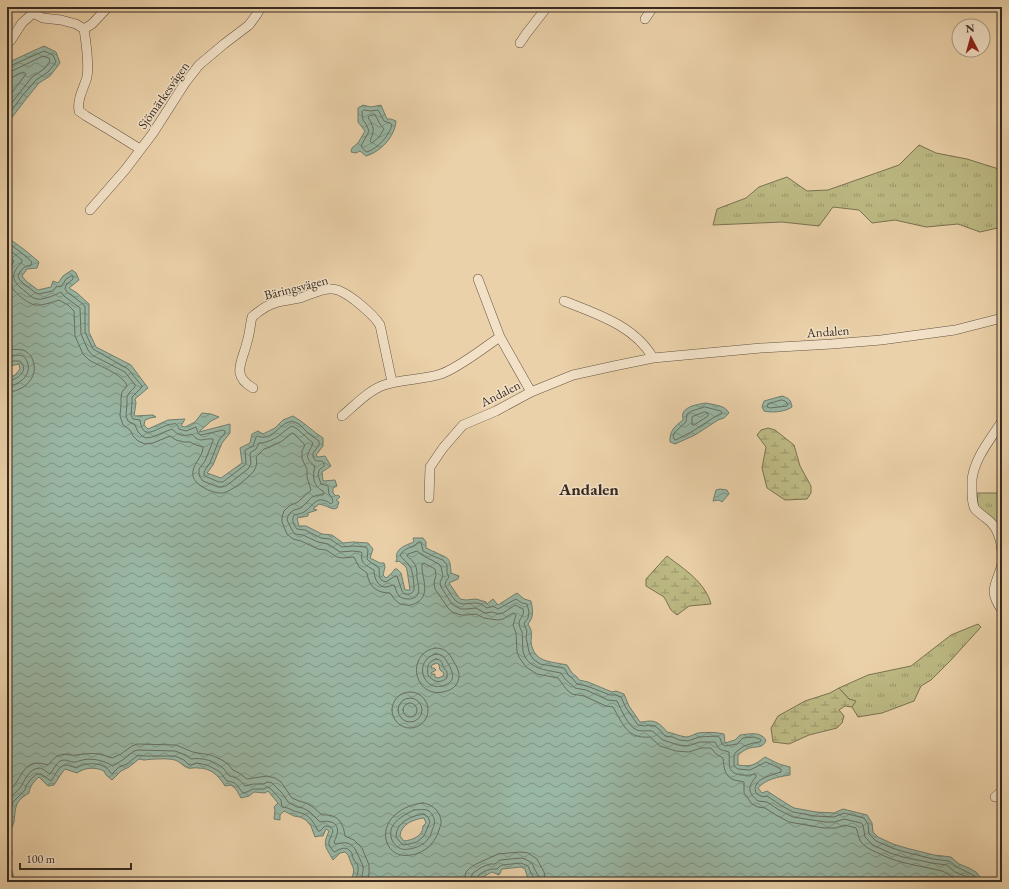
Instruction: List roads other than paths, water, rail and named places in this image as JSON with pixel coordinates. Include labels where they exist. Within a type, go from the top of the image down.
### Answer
[{"type":"street","points":[[7,44],[22,23],[37,10],[43,18],[61,20],[76,24],[84,29],[92,24],[108,7]]},
{"type":"street","name":"Sjömärkesvägen","points":[[90,210],[125,170],[157,127],[185,83],[200,65],[249,25],[261,7]]},
{"type":"street","points":[[520,43],[548,7]]},
{"type":"street","points":[[646,19],[653,7]]},
{"type":"street","name":"Sjömärkesvägen","points":[[84,29],[88,70],[79,101],[79,110],[86,116],[140,149]]},
{"type":"street","points":[[478,279],[500,337],[531,392]]},
{"type":"street","name":"Bäringsvägen","points":[[253,388],[244,381],[240,375],[239,366],[248,342],[252,316],[261,309],[278,302],[299,298],[332,288],[345,293],[376,319],[380,325],[392,382]]},
{"type":"street","points":[[564,301],[602,316],[623,328],[642,342],[653,358]]},
{"type":"street","name":"Andalen","points":[[429,498],[430,467],[443,448],[463,425],[496,411],[531,392],[573,375],[653,358],[761,348],[881,340],[955,330],[1002,318]]},
{"type":"street","points":[[342,416],[375,389],[383,385],[392,382],[441,374],[460,364],[500,337]]},
{"type":"street","points":[[1002,421],[980,456],[972,478],[972,501],[976,510],[993,523],[996,528],[1000,536],[1002,552]]},
{"type":"street","points":[[1002,564],[994,592],[996,600],[1002,610]]},
{"type":"water","points":[[44,46],[56,52],[60,63],[50,76],[39,83],[7,124],[7,63]]},
{"type":"water","points":[[363,105],[371,107],[381,105],[387,119],[396,121],[393,133],[386,143],[376,151],[366,156],[360,151],[356,153],[351,152],[352,148],[358,143],[365,131],[358,122],[358,108]]},
{"type":"water","points":[[7,237],[39,262],[37,268],[27,269],[22,276],[38,290],[51,287],[53,281],[58,283],[63,276],[72,270],[76,273],[79,280],[69,288],[89,304],[89,332],[96,347],[131,365],[148,388],[135,399],[136,403],[134,416],[153,415],[156,417],[145,420],[144,425],[148,429],[168,420],[185,419],[181,426],[185,427],[195,422],[202,413],[219,417],[211,421],[199,432],[230,424],[230,433],[222,443],[213,465],[207,473],[221,478],[242,463],[240,448],[250,443],[252,434],[258,431],[263,434],[275,428],[283,420],[293,416],[323,438],[323,446],[316,455],[318,457],[325,456],[331,466],[322,472],[323,481],[335,480],[337,486],[333,488],[333,493],[340,497],[336,500],[339,502],[337,508],[334,509],[319,504],[313,509],[317,510],[308,513],[308,516],[297,518],[299,526],[306,526],[322,534],[332,535],[343,543],[368,543],[373,549],[370,558],[380,563],[384,563],[385,567],[383,575],[386,578],[395,569],[397,569],[401,573],[405,590],[410,590],[407,570],[406,567],[399,561],[396,562],[397,553],[401,548],[414,542],[413,538],[423,538],[426,542],[426,548],[448,558],[451,573],[459,576],[458,579],[449,583],[460,599],[476,599],[486,602],[487,604],[493,599],[498,605],[517,593],[524,599],[531,601],[532,613],[528,624],[531,631],[531,642],[536,654],[549,662],[567,665],[579,680],[612,692],[616,691],[624,694],[629,706],[640,722],[655,722],[662,726],[667,732],[686,737],[698,733],[724,734],[725,743],[735,740],[740,735],[761,735],[766,740],[765,743],[761,746],[746,749],[738,755],[738,765],[753,765],[765,757],[779,764],[790,767],[790,775],[772,779],[761,785],[758,788],[762,793],[767,791],[794,808],[816,812],[834,813],[843,809],[867,815],[872,823],[873,832],[878,837],[906,848],[934,855],[951,857],[959,864],[976,872],[987,882],[531,882],[525,869],[521,867],[502,869],[499,875],[492,872],[481,878],[478,882],[353,882],[351,879],[354,869],[347,854],[345,852],[340,853],[333,860],[327,849],[325,843],[329,831],[326,829],[323,836],[315,837],[311,826],[306,820],[284,811],[280,815],[280,820],[274,819],[274,807],[278,803],[268,791],[265,793],[254,792],[249,796],[241,798],[236,789],[231,785],[225,786],[217,775],[207,769],[188,768],[175,760],[139,759],[121,771],[112,780],[104,771],[94,768],[77,773],[65,769],[54,785],[48,786],[39,777],[35,780],[29,793],[18,802],[17,805],[14,822],[9,836],[12,852],[11,867],[14,880],[13,882],[7,882],[7,378],[15,375],[20,369],[19,364],[10,366],[7,363]],"holes":[[[437,663],[440,670],[444,673],[443,676],[438,678],[435,677],[435,674],[431,673],[436,670],[431,668],[432,665]],[[424,818],[426,823],[419,835],[411,840],[404,841],[400,836],[405,825],[412,821]]]},
{"type":"water","points":[[782,396],[789,400],[792,407],[778,412],[764,411],[762,407],[764,401]]},
{"type":"water","points":[[706,403],[725,408],[729,413],[724,418],[718,420],[695,435],[675,444],[670,442],[670,435],[675,427],[683,420],[683,414],[685,411],[693,406]]},
{"type":"water","points":[[716,490],[727,490],[729,494],[722,502],[719,500],[713,501]]},
{"type":"district","name":"Andalen","points":[[589,489]]}]
